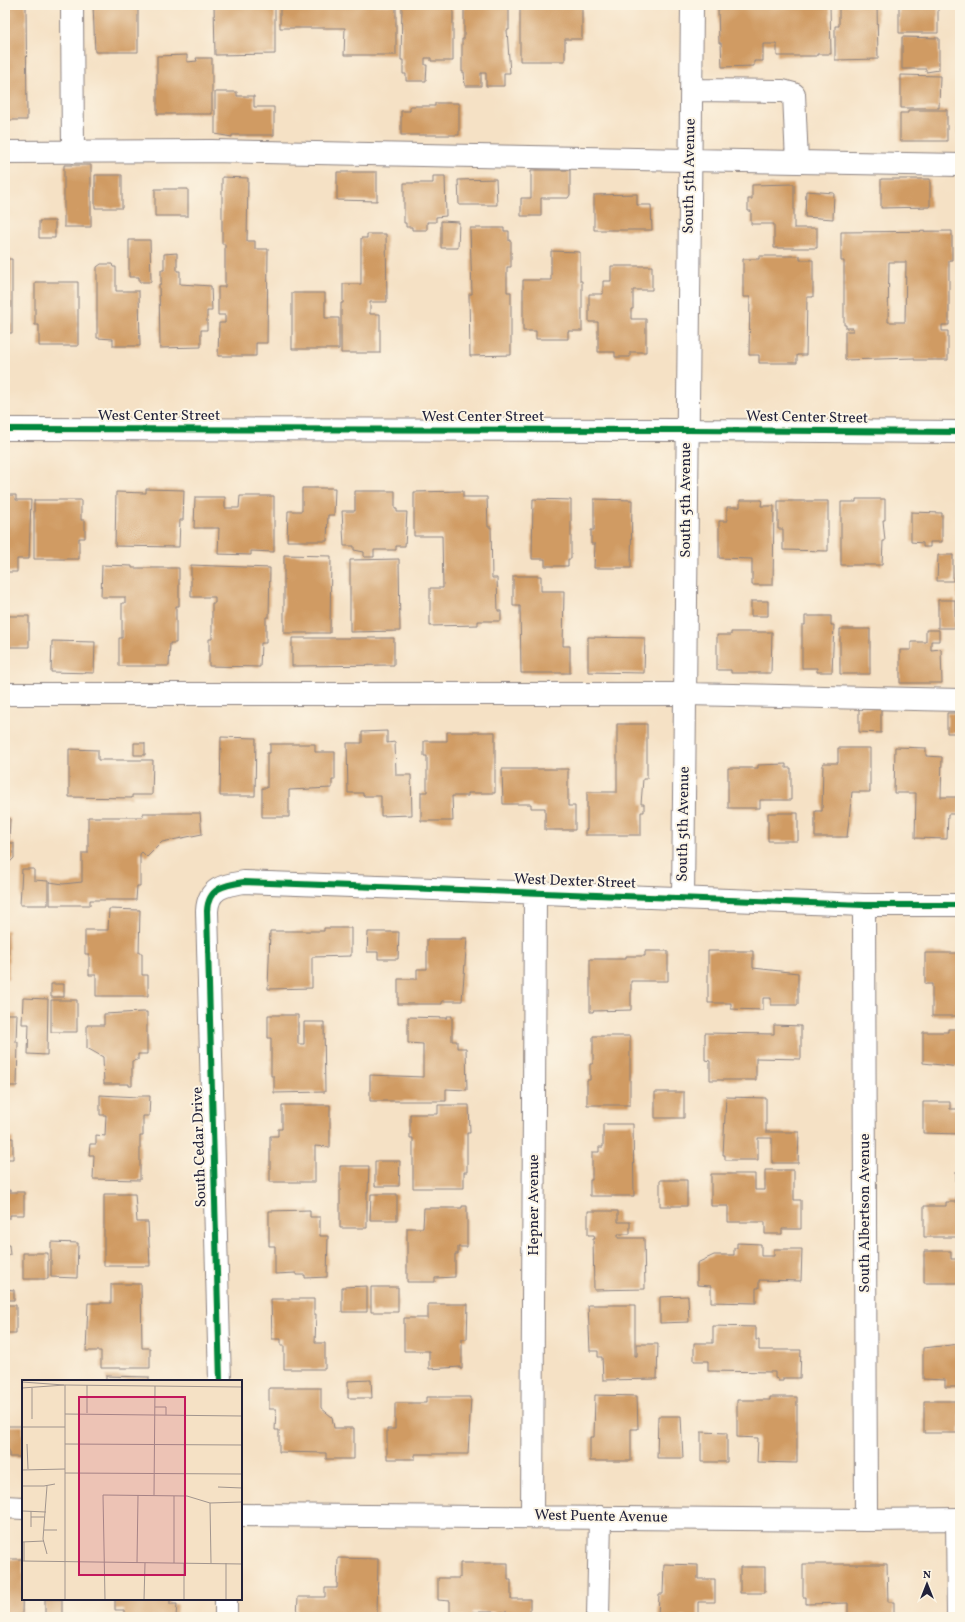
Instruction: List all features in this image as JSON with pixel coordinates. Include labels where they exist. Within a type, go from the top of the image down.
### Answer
[{"type":"street","points":[[72,5],[73,152]]},
{"type":"street","name":"South 5th Avenue","points":[[683,898],[692,5]]},
{"type":"street","points":[[691,90],[783,91],[794,94],[797,162]]},
{"type":"street","points":[[5,152],[219,151],[960,165]]},
{"type":"street","name":"West Center Street","points":[[5,429],[960,432]]},
{"type":"street","points":[[5,694],[685,694],[960,700]]},
{"type":"street","name":"West Dexter Street","points":[[206,911],[207,901],[214,892],[226,885],[244,882],[864,905],[960,905]]},
{"type":"street","name":"Hepner Avenue","points":[[532,1516],[536,894]]},
{"type":"street","name":"South Albertson Avenue","points":[[864,905],[866,1520]]},
{"type":"street","name":"South Cedar Drive","points":[[206,911],[220,1380]]},
{"type":"street","points":[[5,1507],[22,1508]]},
{"type":"street","name":"West Puente Avenue","points":[[242,1516],[532,1516],[866,1520],[958,1519]]},
{"type":"street","points":[[598,1617],[600,1517]]},
{"type":"street","points":[[958,1519],[958,1617]]},
{"type":"street","points":[[226,1600],[226,1617]]},
{"type":"building","points":[[5,5],[26,5],[27,120],[5,120]]},
{"type":"building","points":[[93,5],[138,5],[138,52],[95,52]]},
{"type":"building","points":[[214,5],[275,5],[275,54],[215,55]]},
{"type":"building","points":[[280,5],[396,5],[396,55],[344,55],[345,28],[280,28]]},
{"type":"building","points":[[402,5],[453,5],[453,61],[431,61],[431,58],[425,58],[425,65],[427,65],[426,81],[406,81],[406,74],[403,74],[403,60],[401,60]]},
{"type":"building","points":[[464,5],[509,5],[509,30],[507,30],[510,73],[504,73],[504,86],[486,86],[486,73],[481,73],[481,86],[465,86],[464,72],[462,72]]},
{"type":"building","points":[[520,5],[582,5],[582,39],[565,39],[565,61],[520,61]]},
{"type":"building","points":[[721,5],[830,5],[831,54],[817,54],[817,56],[777,56],[777,44],[763,44],[763,61],[754,61],[754,66],[722,67],[721,43],[719,43],[718,9],[721,9]]},
{"type":"building","points":[[839,5],[877,5],[878,59],[835,60],[835,26],[839,26]]},
{"type":"building","points":[[899,5],[938,5],[938,33],[899,33]]},
{"type":"building","points":[[902,37],[939,38],[939,70],[926,72],[926,69],[902,69]]},
{"type":"building","points":[[187,55],[187,62],[197,61],[196,58],[212,58],[212,114],[157,114],[157,56]]},
{"type":"building","points":[[901,75],[940,76],[939,108],[901,108]]},
{"type":"building","points":[[215,92],[237,92],[237,96],[254,96],[254,107],[274,107],[274,135],[232,135],[232,137],[215,134]]},
{"type":"building","points":[[435,103],[459,103],[459,135],[401,135],[401,111],[410,111],[410,106],[435,106]]},
{"type":"building","points":[[908,110],[947,110],[947,141],[900,141],[900,113],[908,113]]},
{"type":"building","points":[[958,117],[960,117],[960,143],[958,143]]},
{"type":"building","points":[[64,165],[91,165],[91,227],[64,227]]},
{"type":"building","points":[[531,170],[570,170],[570,195],[568,198],[541,198],[541,216],[521,216],[521,198],[531,198]]},
{"type":"building","points":[[337,172],[377,172],[377,201],[337,200]]},
{"type":"building","points":[[95,175],[122,175],[122,208],[95,208]]},
{"type":"building","points":[[433,176],[445,176],[446,216],[436,217],[436,222],[427,222],[427,230],[412,230],[412,227],[406,227],[406,223],[404,223],[404,183],[433,183]]},
{"type":"building","points":[[222,177],[248,178],[247,241],[255,241],[255,249],[268,249],[267,343],[256,343],[256,356],[218,356],[219,323],[225,323],[225,315],[218,315],[218,287],[225,287],[225,244],[222,244]]},
{"type":"building","points":[[496,179],[497,205],[459,205],[458,180]]},
{"type":"building","points":[[881,179],[930,179],[930,207],[881,208]]},
{"type":"building","points":[[794,184],[794,228],[817,228],[817,248],[774,248],[774,224],[751,224],[751,211],[748,211],[748,199],[752,199],[752,185]]},
{"type":"building","points":[[155,189],[188,189],[188,216],[155,216]]},
{"type":"building","points":[[806,191],[834,193],[833,219],[805,217]]},
{"type":"building","points":[[637,194],[637,205],[651,205],[652,230],[594,230],[594,195]]},
{"type":"building","points":[[39,221],[55,221],[55,238],[39,238]]},
{"type":"building","points":[[441,221],[459,222],[458,248],[441,248]]},
{"type":"building","points":[[470,228],[504,228],[504,231],[509,231],[509,241],[511,241],[511,267],[507,267],[507,292],[511,292],[511,355],[470,356],[469,294],[472,294]]},
{"type":"building","points":[[952,231],[952,260],[949,260],[949,325],[942,325],[942,331],[948,331],[948,360],[914,360],[914,358],[845,360],[845,331],[853,331],[853,328],[846,328],[846,325],[844,325],[844,261],[841,261],[841,232]],"holes":[[[889,262],[906,262],[905,322],[888,322]]]},
{"type":"building","points":[[367,234],[386,234],[387,302],[370,302],[370,314],[380,314],[380,353],[341,353],[341,303],[343,303],[343,284],[361,284],[361,238],[367,238]]},
{"type":"building","points":[[129,240],[150,240],[151,282],[139,282],[139,277],[129,277]]},
{"type":"building","points":[[551,251],[580,252],[580,281],[582,281],[582,331],[568,331],[568,339],[536,339],[536,331],[523,331],[523,280],[551,280]]},
{"type":"building","points":[[177,253],[177,271],[180,271],[180,284],[211,286],[212,311],[207,311],[207,330],[201,330],[201,347],[160,348],[159,284],[161,284],[161,270],[164,270],[164,254]]},
{"type":"building","points":[[759,256],[800,256],[800,260],[813,260],[813,297],[807,297],[806,355],[797,355],[797,363],[759,363],[759,355],[749,355],[750,297],[743,297],[743,259],[759,259]]},
{"type":"building","points":[[5,259],[12,259],[12,333],[5,333]]},
{"type":"building","points":[[101,264],[112,264],[113,267],[116,267],[116,291],[139,291],[140,346],[113,346],[113,339],[97,338],[97,267]]},
{"type":"building","points":[[611,266],[652,266],[652,290],[633,290],[633,309],[631,309],[631,319],[646,319],[646,352],[630,352],[630,357],[615,357],[615,352],[598,352],[598,322],[589,322],[589,294],[603,294],[603,281],[611,281]]},
{"type":"building","points":[[35,282],[78,282],[78,346],[39,346],[39,325],[35,325]]},
{"type":"building","points":[[292,293],[325,293],[325,318],[339,318],[339,349],[292,349]]},
{"type":"building","points":[[302,488],[335,488],[334,515],[328,515],[327,541],[287,541],[288,511],[302,511]]},
{"type":"building","points":[[146,489],[184,490],[183,520],[180,520],[179,547],[115,546],[116,492],[146,493]]},
{"type":"building","points":[[355,491],[395,491],[395,509],[397,509],[397,512],[407,512],[405,546],[396,546],[396,550],[374,550],[374,557],[364,557],[364,552],[354,550],[354,546],[344,546],[342,511],[355,511]]},
{"type":"building","points":[[463,491],[463,497],[487,497],[488,527],[491,527],[492,578],[497,578],[498,611],[501,611],[501,621],[478,621],[478,625],[430,626],[430,588],[443,588],[442,536],[414,536],[414,492]]},
{"type":"building","points":[[5,495],[16,495],[16,500],[31,500],[29,559],[17,559],[17,572],[5,572]]},
{"type":"building","points":[[240,496],[274,496],[274,552],[251,551],[251,555],[218,554],[219,528],[194,528],[195,497],[225,497],[225,508],[239,508]]},
{"type":"building","points":[[533,499],[571,500],[571,559],[568,559],[568,566],[545,566],[545,559],[532,559]]},
{"type":"building","points":[[594,499],[632,500],[631,568],[594,568],[595,544],[591,544],[591,530],[594,530]]},
{"type":"building","points":[[856,499],[885,499],[885,520],[883,520],[885,541],[883,541],[882,565],[841,565],[841,502],[856,502]]},
{"type":"building","points":[[34,500],[81,500],[81,520],[85,520],[85,538],[79,538],[79,559],[34,559]]},
{"type":"building","points":[[740,500],[762,500],[761,506],[774,506],[773,585],[752,585],[752,559],[719,558],[719,521],[727,521],[727,507],[740,507]]},
{"type":"building","points":[[778,501],[828,501],[828,551],[783,550],[783,529],[778,529]]},
{"type":"building","points":[[911,512],[942,513],[942,542],[930,542],[930,547],[923,547],[923,543],[911,542]]},
{"type":"building","points":[[284,555],[331,556],[330,633],[284,633]]},
{"type":"building","points":[[938,555],[953,555],[953,581],[937,581]]},
{"type":"building","points":[[399,559],[400,631],[350,632],[350,560]]},
{"type":"building","points":[[102,565],[132,566],[132,568],[179,568],[179,606],[176,606],[176,643],[170,643],[169,666],[119,666],[119,638],[122,638],[122,603],[125,603],[125,597],[101,597]]},
{"type":"building","points":[[191,565],[270,568],[269,617],[266,617],[266,643],[261,643],[260,667],[209,666],[209,639],[212,639],[212,603],[215,603],[215,597],[191,597]]},
{"type":"building","points":[[513,576],[541,576],[541,591],[564,591],[563,646],[570,646],[570,673],[521,673],[520,606],[513,606]]},
{"type":"building","points":[[957,577],[960,577],[960,626],[957,626]]},
{"type":"building","points":[[938,600],[955,600],[955,628],[938,628]]},
{"type":"building","points":[[751,601],[768,601],[768,616],[751,616]]},
{"type":"building","points":[[5,616],[29,616],[29,647],[5,647]]},
{"type":"building","points":[[805,616],[831,616],[831,625],[834,625],[832,672],[817,672],[817,668],[802,668],[802,625],[805,625]]},
{"type":"building","points":[[840,629],[870,629],[870,674],[840,674]]},
{"type":"building","points":[[926,630],[939,630],[939,641],[931,641],[931,650],[941,649],[942,683],[900,683],[900,650],[911,650],[911,642],[926,642]]},
{"type":"building","points":[[731,632],[772,632],[771,673],[731,673],[731,670],[717,670],[717,635],[731,635]]},
{"type":"building","points":[[588,637],[645,638],[644,673],[588,672]]},
{"type":"building","points":[[292,638],[394,638],[394,665],[292,666]]},
{"type":"building","points":[[52,641],[95,642],[94,673],[51,672]]},
{"type":"building","points":[[859,707],[881,707],[881,733],[859,732]]},
{"type":"building","points":[[947,713],[960,713],[960,733],[947,733]]},
{"type":"building","points":[[617,724],[647,724],[647,779],[643,779],[641,804],[644,804],[644,812],[641,812],[641,835],[585,835],[585,830],[587,830],[587,792],[617,792]]},
{"type":"building","points":[[387,731],[387,743],[395,742],[396,775],[411,775],[412,815],[381,816],[381,796],[363,796],[363,793],[348,793],[347,743],[362,743],[362,732]]},
{"type":"building","points":[[447,732],[495,732],[495,793],[468,793],[468,796],[452,796],[453,821],[421,821],[421,792],[427,792],[427,756],[424,756],[424,741],[447,741]]},
{"type":"building","points":[[221,737],[256,738],[255,796],[220,796]]},
{"type":"building","points":[[134,743],[145,743],[145,755],[134,755]]},
{"type":"building","points":[[270,744],[315,744],[315,752],[335,752],[335,780],[332,780],[332,788],[289,790],[289,817],[262,817],[262,788],[267,788],[267,753],[270,753]]},
{"type":"building","points":[[895,747],[926,748],[926,756],[942,757],[941,797],[960,797],[959,814],[948,814],[947,839],[915,838],[916,793],[894,793]]},
{"type":"building","points":[[838,748],[870,748],[870,792],[852,792],[847,837],[815,837],[815,811],[822,811],[823,763],[838,763]]},
{"type":"building","points":[[69,749],[98,750],[98,760],[153,760],[152,795],[132,795],[132,798],[69,797]]},
{"type":"building","points":[[786,764],[786,768],[791,768],[791,800],[760,800],[760,808],[728,808],[728,768],[758,768],[758,765]]},
{"type":"building","points":[[502,769],[568,769],[568,806],[575,806],[575,830],[545,830],[545,808],[531,808],[531,804],[503,804]]},
{"type":"building","points":[[143,813],[200,813],[202,834],[162,842],[147,857],[142,852],[140,854],[140,886],[137,886],[136,900],[90,900],[90,905],[50,905],[50,882],[63,884],[82,882],[82,853],[88,853],[88,817],[143,817]]},
{"type":"building","points":[[768,813],[798,813],[798,841],[768,841]]},
{"type":"building","points":[[5,818],[10,818],[9,843],[14,843],[14,858],[9,863],[5,863]]},
{"type":"building","points":[[22,869],[34,869],[34,880],[48,881],[48,905],[20,905]]},
{"type":"building","points":[[109,909],[140,910],[139,953],[142,953],[142,975],[148,975],[148,996],[96,996],[96,975],[89,975],[89,954],[85,954],[85,930],[108,930]]},
{"type":"building","points":[[324,928],[351,928],[351,956],[312,957],[312,988],[268,989],[270,931],[324,931]]},
{"type":"building","points":[[5,930],[8,930],[9,979],[5,979]]},
{"type":"building","points":[[368,932],[399,932],[398,959],[378,959],[378,952],[367,952]]},
{"type":"building","points":[[467,938],[462,1001],[442,1001],[442,1004],[398,1004],[398,979],[417,979],[417,969],[427,969],[427,939]]},
{"type":"building","points":[[645,951],[668,951],[668,981],[631,981],[631,1010],[590,1012],[590,959],[626,959],[626,956],[645,956]]},
{"type":"building","points":[[708,951],[753,951],[753,968],[798,973],[798,1005],[771,1005],[771,998],[763,998],[763,1010],[731,1009],[731,1003],[708,1003]]},
{"type":"building","points":[[925,953],[960,953],[960,1016],[932,1016],[932,984],[925,984]]},
{"type":"building","points":[[51,984],[64,984],[64,997],[51,997]]},
{"type":"building","points":[[23,998],[48,999],[47,1055],[28,1054],[29,1024],[22,1024]]},
{"type":"building","points":[[51,1000],[77,1000],[77,1032],[51,1032]]},
{"type":"building","points":[[147,1012],[147,1054],[138,1054],[138,1060],[132,1061],[132,1086],[129,1086],[129,1084],[104,1084],[103,1057],[87,1048],[87,1025],[104,1025],[104,1014]]},
{"type":"building","points":[[5,1014],[17,1014],[17,1086],[5,1086]]},
{"type":"building","points":[[268,1015],[298,1015],[298,1044],[304,1044],[304,1022],[324,1022],[325,1092],[274,1093],[274,1076],[271,1076],[271,1038],[268,1038]]},
{"type":"building","points":[[447,1016],[452,1016],[452,1041],[457,1041],[457,1048],[466,1048],[467,1090],[446,1089],[446,1101],[370,1101],[370,1075],[423,1077],[423,1044],[408,1043],[408,1017],[447,1018]]},
{"type":"building","points":[[774,1025],[801,1026],[801,1059],[756,1058],[756,1080],[710,1080],[710,1061],[705,1060],[705,1033],[774,1034]]},
{"type":"building","points":[[948,1029],[960,1029],[960,1067],[923,1063],[923,1032],[948,1032]]},
{"type":"building","points":[[593,1036],[630,1036],[630,1105],[587,1105],[587,1080],[590,1080],[590,1064],[593,1064]]},
{"type":"building","points":[[655,1092],[684,1092],[684,1118],[655,1118]]},
{"type":"building","points":[[100,1095],[138,1097],[150,1096],[149,1116],[143,1116],[143,1136],[140,1136],[140,1180],[93,1179],[94,1155],[89,1155],[90,1144],[96,1144],[96,1135],[105,1136],[106,1115],[100,1115]]},
{"type":"building","points":[[726,1097],[766,1098],[766,1132],[799,1132],[798,1163],[772,1163],[772,1138],[758,1138],[758,1160],[725,1160],[725,1155],[723,1155]]},
{"type":"building","points":[[923,1102],[950,1102],[950,1109],[960,1109],[960,1134],[923,1133]]},
{"type":"building","points":[[282,1105],[330,1105],[330,1147],[315,1146],[315,1182],[270,1182],[270,1136],[278,1136],[278,1129],[282,1129]]},
{"type":"building","points":[[438,1105],[469,1105],[470,1133],[467,1133],[467,1172],[464,1172],[464,1188],[413,1188],[413,1138],[410,1138],[410,1114],[438,1114]]},
{"type":"building","points":[[603,1124],[633,1124],[634,1196],[590,1196],[590,1180],[592,1180],[592,1152],[599,1152],[599,1147],[603,1147]]},
{"type":"building","points":[[5,1138],[13,1138],[13,1159],[5,1159]]},
{"type":"building","points":[[375,1161],[400,1161],[399,1186],[375,1186]]},
{"type":"building","points":[[340,1166],[369,1166],[367,1228],[340,1228]]},
{"type":"building","points":[[765,1170],[794,1170],[794,1200],[801,1200],[801,1229],[782,1229],[782,1234],[765,1234],[765,1222],[728,1222],[728,1206],[711,1206],[711,1174],[755,1174],[755,1190],[765,1190]]},
{"type":"building","points":[[956,1172],[960,1172],[960,1237],[924,1237],[924,1206],[946,1206],[946,1202],[956,1202]]},
{"type":"building","points":[[660,1180],[687,1180],[687,1206],[660,1206]]},
{"type":"building","points":[[5,1190],[10,1190],[10,1192],[24,1192],[24,1215],[10,1215],[10,1218],[5,1218]]},
{"type":"building","points":[[104,1194],[135,1194],[137,1222],[148,1222],[150,1266],[104,1266]]},
{"type":"building","points":[[371,1194],[397,1194],[397,1220],[370,1220]]},
{"type":"building","points":[[462,1206],[467,1206],[467,1247],[458,1247],[458,1254],[455,1254],[455,1277],[435,1278],[435,1282],[407,1282],[407,1228],[423,1228],[424,1208],[462,1208]]},
{"type":"building","points":[[310,1210],[310,1217],[320,1217],[320,1236],[328,1236],[327,1277],[305,1278],[305,1275],[296,1275],[296,1273],[275,1274],[275,1246],[269,1246],[269,1211]]},
{"type":"building","points":[[588,1211],[618,1211],[618,1222],[630,1222],[630,1234],[618,1234],[618,1238],[644,1238],[645,1289],[594,1290],[593,1239],[595,1239],[594,1235],[588,1235]]},
{"type":"building","points":[[51,1242],[78,1243],[77,1278],[51,1277]]},
{"type":"building","points":[[737,1243],[761,1244],[761,1256],[774,1256],[774,1249],[802,1249],[801,1281],[759,1280],[759,1288],[756,1288],[756,1303],[711,1302],[711,1286],[697,1285],[697,1263],[714,1255],[734,1255],[734,1248],[737,1248]]},
{"type":"building","points":[[5,1245],[9,1245],[10,1255],[5,1256]]},
{"type":"building","points":[[924,1251],[951,1251],[951,1259],[960,1259],[960,1283],[924,1283]]},
{"type":"building","points":[[23,1253],[48,1253],[48,1279],[23,1279]]},
{"type":"building","points":[[111,1284],[141,1284],[142,1348],[150,1348],[150,1368],[101,1368],[101,1351],[86,1351],[88,1303],[111,1303]]},
{"type":"building","points":[[367,1286],[367,1312],[342,1312],[342,1287]]},
{"type":"building","points":[[371,1287],[398,1287],[398,1312],[371,1312]]},
{"type":"building","points":[[5,1289],[14,1290],[14,1300],[5,1300]]},
{"type":"building","points":[[688,1296],[689,1322],[660,1323],[660,1297]]},
{"type":"building","points":[[271,1299],[314,1299],[314,1314],[316,1314],[315,1343],[325,1343],[325,1369],[284,1369],[284,1345],[281,1345],[281,1339],[272,1339]]},
{"type":"building","points":[[428,1304],[468,1304],[467,1339],[462,1339],[462,1369],[460,1369],[460,1367],[429,1369],[429,1351],[404,1351],[404,1318],[428,1318]]},
{"type":"building","points":[[5,1305],[16,1305],[16,1333],[5,1333]]},
{"type":"building","points":[[588,1305],[635,1305],[635,1356],[637,1356],[637,1344],[658,1344],[657,1379],[603,1380],[602,1357],[598,1357],[598,1351],[590,1351]]},
{"type":"building","points":[[713,1326],[756,1327],[756,1340],[759,1340],[759,1350],[801,1350],[800,1378],[783,1378],[783,1381],[778,1381],[778,1379],[775,1378],[775,1372],[708,1371],[708,1361],[694,1361],[694,1343],[713,1343]]},
{"type":"building","points":[[960,1344],[960,1387],[945,1387],[945,1380],[923,1379],[923,1348]]},
{"type":"building","points":[[106,1376],[149,1377],[149,1380],[106,1380]]},
{"type":"building","points":[[371,1380],[372,1398],[348,1398],[348,1381]]},
{"type":"building","points":[[269,1388],[321,1388],[321,1408],[332,1417],[334,1428],[354,1428],[354,1459],[326,1459],[326,1453],[279,1452],[279,1430],[275,1430],[276,1409],[269,1409]]},
{"type":"building","points":[[595,1395],[637,1396],[638,1429],[631,1429],[631,1461],[590,1461],[590,1437],[594,1437]]},
{"type":"building","points":[[426,1397],[471,1397],[468,1454],[415,1454],[415,1459],[387,1459],[387,1429],[395,1429],[395,1403],[426,1403]]},
{"type":"building","points":[[770,1397],[797,1397],[797,1463],[757,1462],[758,1438],[737,1437],[737,1400],[770,1400]]},
{"type":"building","points":[[924,1401],[960,1401],[960,1433],[924,1433]]},
{"type":"building","points":[[658,1416],[681,1416],[683,1458],[657,1458]]},
{"type":"building","points":[[5,1426],[22,1426],[22,1457],[9,1457],[9,1450],[5,1450]]},
{"type":"building","points":[[701,1432],[727,1433],[727,1462],[701,1462]]},
{"type":"building","points":[[338,1558],[378,1559],[377,1617],[297,1617],[298,1597],[325,1597],[325,1588],[337,1588]]},
{"type":"building","points":[[5,1559],[22,1559],[22,1617],[5,1617]]},
{"type":"building","points":[[460,1563],[508,1563],[508,1580],[511,1580],[511,1599],[530,1599],[530,1617],[507,1617],[507,1612],[501,1612],[501,1615],[494,1615],[494,1612],[472,1612],[472,1617],[450,1617],[450,1601],[438,1600],[438,1578],[460,1578]]},
{"type":"building","points":[[664,1564],[698,1565],[698,1579],[715,1579],[715,1602],[698,1602],[698,1617],[658,1617],[659,1594],[663,1594]]},
{"type":"building","points":[[803,1564],[887,1564],[888,1602],[894,1602],[894,1617],[841,1617],[841,1615],[848,1615],[848,1603],[806,1604],[806,1597],[803,1597]]},
{"type":"building","points":[[740,1567],[765,1567],[765,1593],[740,1593]]},
{"type":"building","points":[[45,1600],[62,1600],[62,1614],[59,1614],[59,1617],[47,1617],[47,1614],[45,1614]]},
{"type":"building","points":[[115,1600],[170,1600],[170,1604],[177,1604],[176,1617],[124,1617],[124,1610],[115,1610]]},
{"type":"cycle path","points":[[5,429],[960,432]]},
{"type":"cycle path","points":[[220,1380],[207,911],[210,897],[218,889],[224,886],[244,882],[864,905],[960,905]]}]
